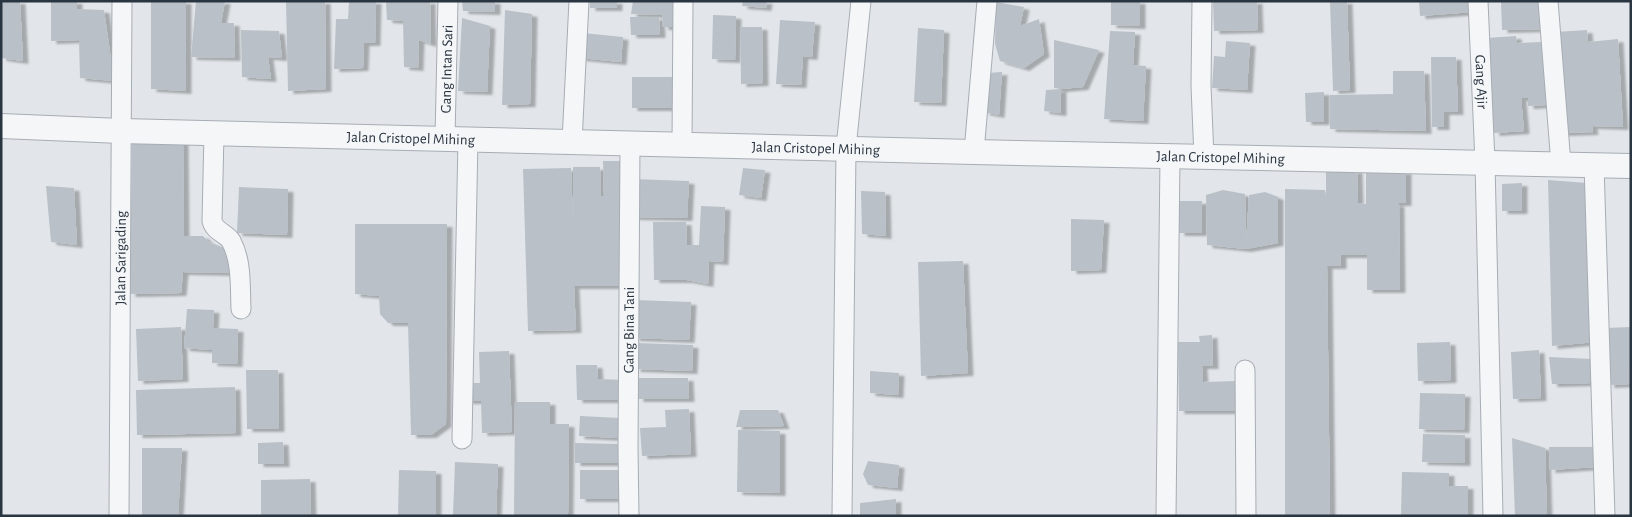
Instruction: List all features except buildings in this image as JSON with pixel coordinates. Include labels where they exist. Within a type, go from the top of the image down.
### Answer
[{"type":"street","name":"Jalan Sarigading","points":[[119,516],[122,1]]},
{"type":"street","name":"Gang Intan Sari","points":[[444,138],[448,1]]},
{"type":"street","points":[[572,142],[579,1]]},
{"type":"street","points":[[682,144],[683,1]]},
{"type":"street","points":[[842,516],[846,148],[861,1]]},
{"type":"street","points":[[974,152],[987,1]]},
{"type":"street","points":[[1202,1],[1201,86],[1204,157]]},
{"type":"street","name":"Gang Ajir","points":[[1478,1],[1485,162],[1493,516]]},
{"type":"street","points":[[1548,1],[1561,164]]},
{"type":"street","name":"Jalan Cristopel Mihing","points":[[1,126],[121,131],[974,152],[1631,166]]},
{"type":"street","points":[[214,133],[212,221],[216,229],[230,239],[233,246],[238,267],[241,309]]},
{"type":"street","points":[[462,439],[468,139]]},
{"type":"street","name":"Gang Bina Tani","points":[[629,516],[630,143]]},
{"type":"street","points":[[1166,516],[1170,156]]},
{"type":"street","points":[[1594,165],[1605,516]]},
{"type":"street","points":[[1245,370],[1246,516]]}]
